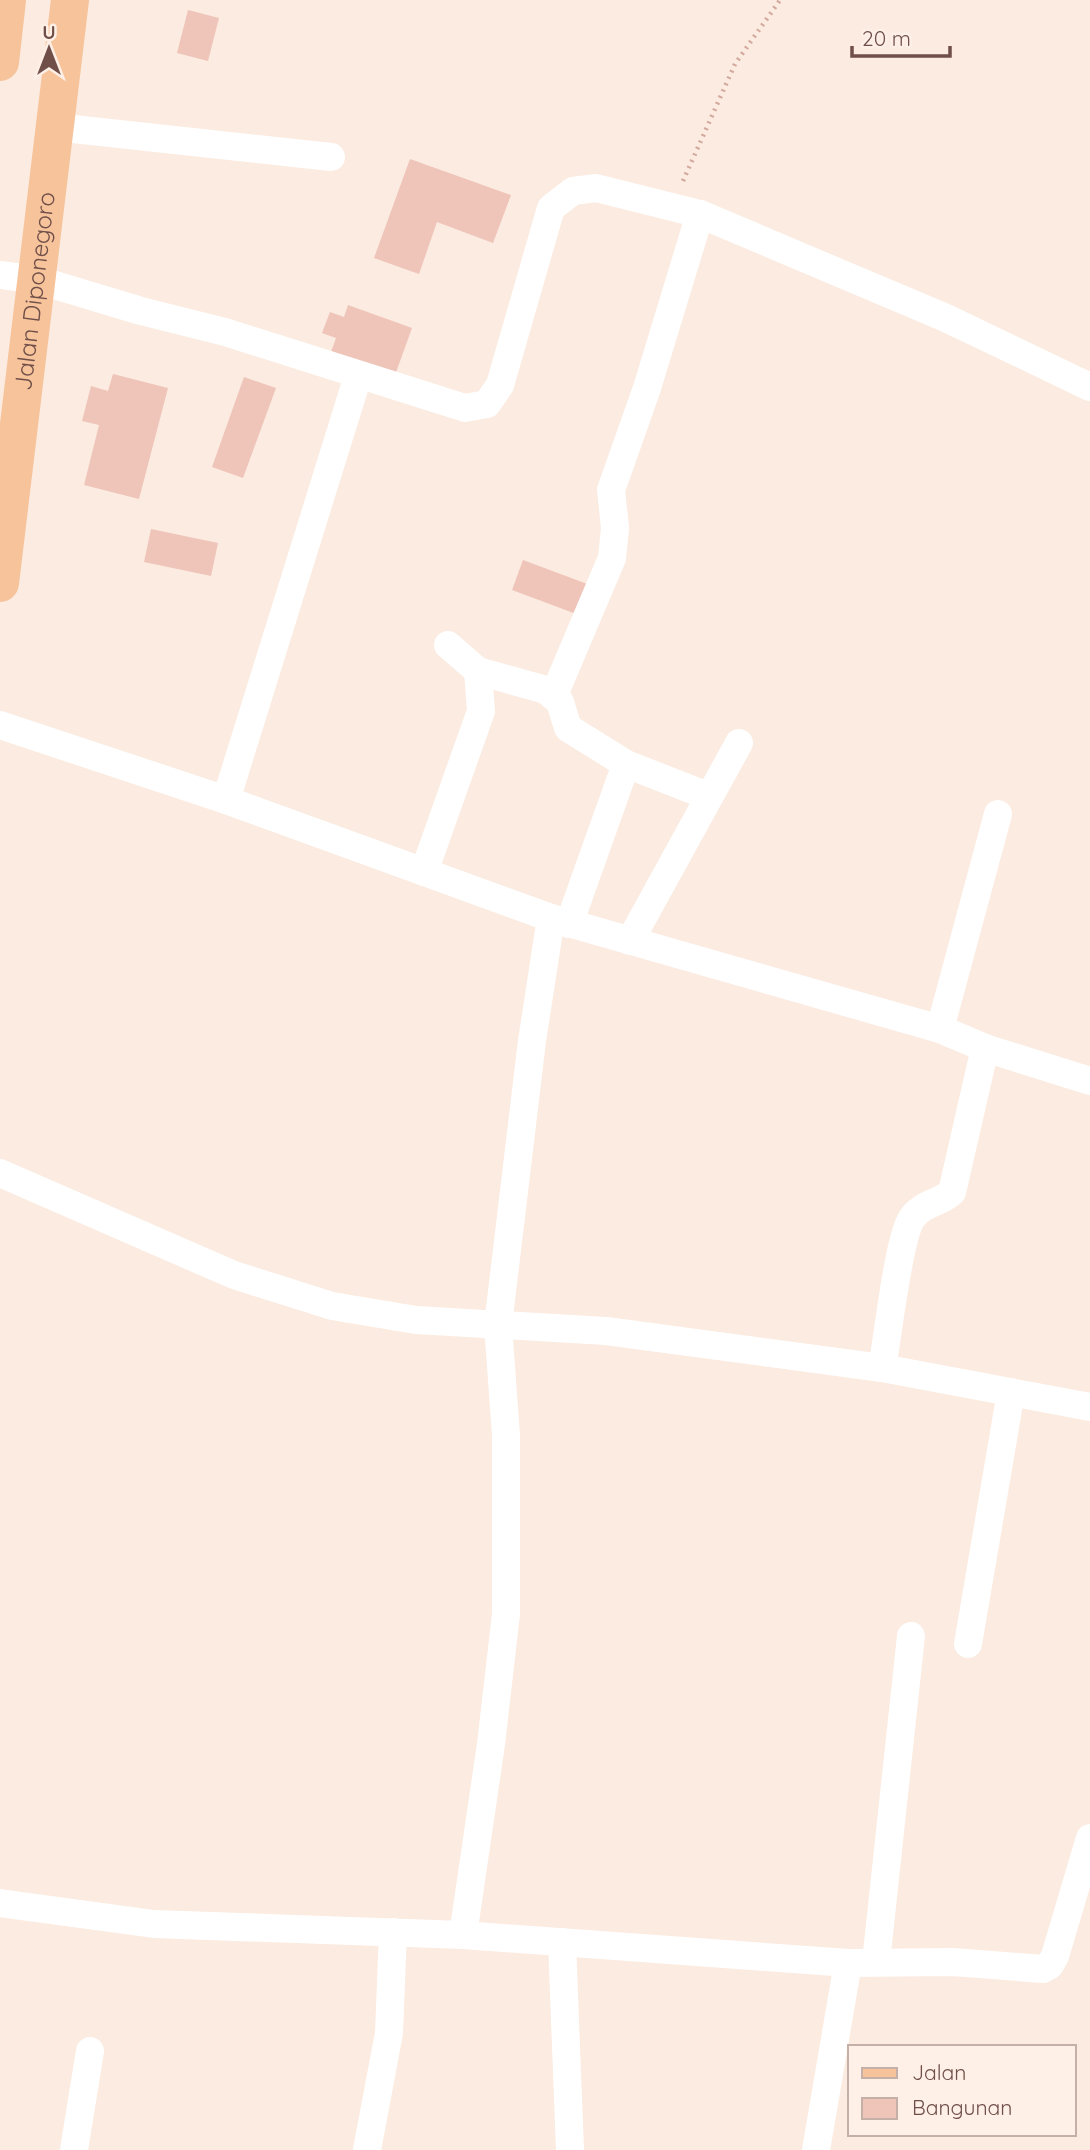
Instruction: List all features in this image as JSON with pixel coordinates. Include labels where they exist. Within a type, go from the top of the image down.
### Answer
[{"type":"main road","points":[[0,62],[7,0]]},
{"type":"main road","name":"Jalan Diponegoro","points":[[0,583],[70,0]]},
{"type":"street","points":[[55,127],[331,157]]},
{"type":"street","points":[[0,275],[38,280],[141,311],[225,332],[465,408],[487,404],[500,384],[551,208],[573,191],[596,188],[700,214],[946,318],[1090,387]]},
{"type":"street","points":[[554,695],[612,558],[615,528],[611,490],[647,388],[700,214]]},
{"type":"street","points":[[226,800],[358,376]]},
{"type":"street","points":[[448,645],[478,671],[546,690],[554,695],[568,728],[626,764],[708,796]]},
{"type":"street","points":[[424,872],[481,712],[478,671]]},
{"type":"street","points":[[0,725],[226,800],[560,921],[940,1029],[985,1048],[1090,1081]]},
{"type":"street","points":[[630,941],[739,743]]},
{"type":"street","points":[[463,1935],[491,1744],[506,1614],[506,1434],[498,1325],[532,1041],[560,921],[626,764]]},
{"type":"street","points":[[940,1029],[998,814]]},
{"type":"street","points":[[882,1368],[904,1244],[912,1218],[926,1205],[953,1192],[985,1048]]},
{"type":"street","points":[[0,1174],[234,1275],[332,1306],[416,1320],[606,1331],[882,1368],[1090,1407]]},
{"type":"street","points":[[968,1644],[1011,1392]]},
{"type":"street","points":[[876,1962],[911,1636]]},
{"type":"street","points":[[0,1903],[154,1924],[463,1935],[848,1963],[953,1962],[1043,1969],[1050,1965],[1090,1838]]},
{"type":"street","points":[[367,2150],[389,2033],[393,1932]]},
{"type":"street","points":[[562,1942],[570,2150]]},
{"type":"street","points":[[816,2150],[848,1963]]},
{"type":"street","points":[[74,2150],[90,2052]]},
{"type":"path","points":[[671,207],[734,64],[780,0]]},
{"type":"building","points":[[188,10],[219,18],[208,61],[177,53]]},
{"type":"building","points":[[410,159],[511,195],[493,243],[437,222],[419,274],[374,258]]},
{"type":"building","points":[[348,305],[412,328],[395,375],[331,352],[336,338],[322,333],[330,312],[344,317]]},
{"type":"building","points":[[113,374],[168,388],[139,499],[84,485],[99,425],[82,421],[91,386],[108,391]]},
{"type":"building","points":[[244,377],[276,388],[243,478],[212,467]]},
{"type":"building","points":[[151,529],[218,543],[211,576],[144,562]]},
{"type":"building","points":[[523,560],[590,585],[579,615],[512,590]]}]
